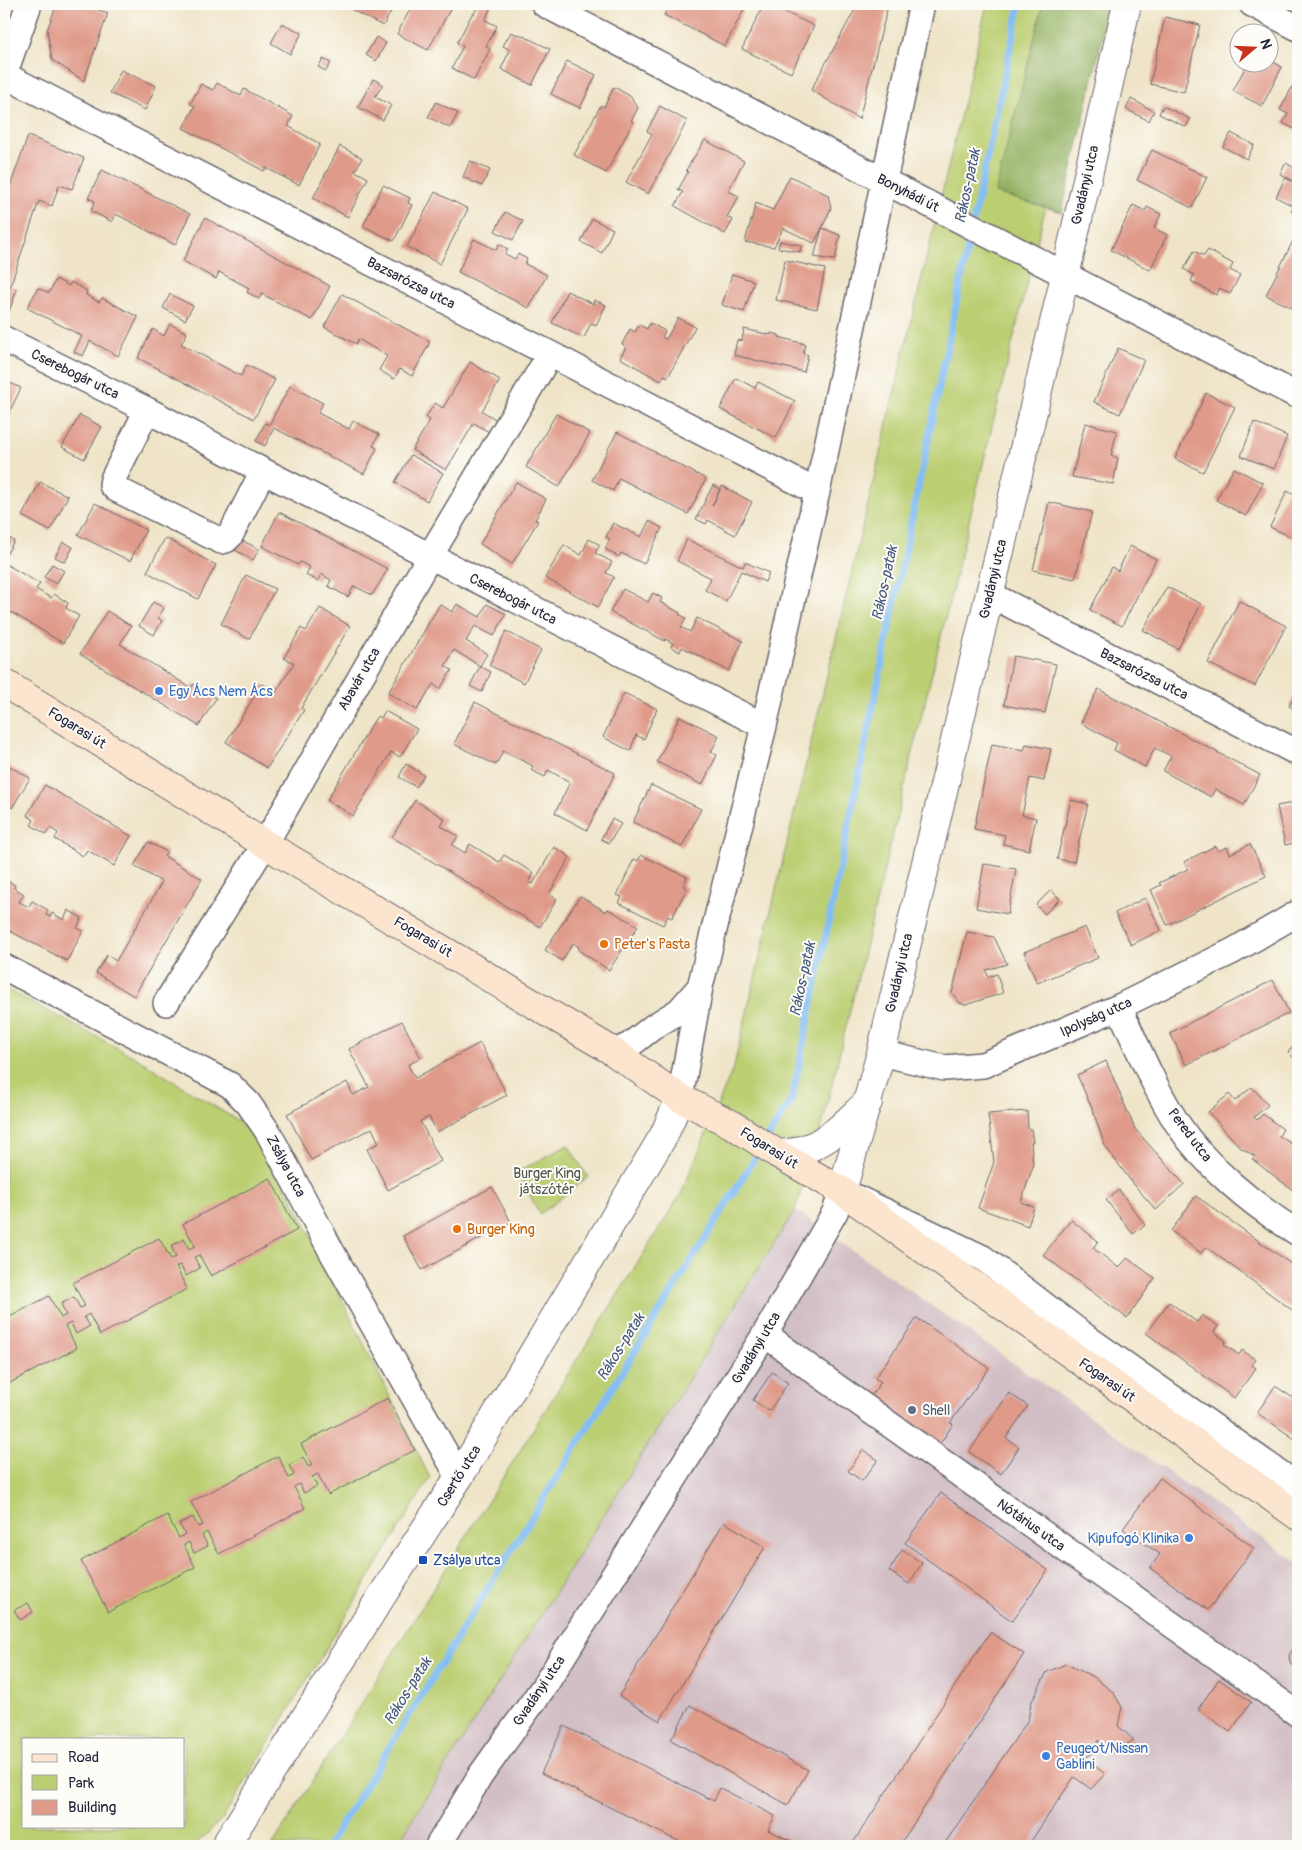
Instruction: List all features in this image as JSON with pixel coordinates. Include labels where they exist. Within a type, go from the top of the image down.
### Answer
[{"type":"main road","name":"Fogarasi út","points":[[4,683],[265,844],[615,1052],[680,1098],[733,1125],[842,1191],[1298,1516]]},
{"type":"street","points":[[4,75],[29,4]]},
{"type":"street","name":"Bonyhádi út","points":[[544,4],[1298,396]]},
{"type":"street","points":[[680,1098],[700,987],[764,726],[817,492],[922,4]]},
{"type":"street","name":"Gvadányi utca","points":[[438,1846],[480,1776],[545,1685],[765,1334],[835,1212],[869,1101],[1065,276],[1127,4]]},
{"type":"street","points":[[1252,4],[1298,28]]},
{"type":"street","name":"Bazsarózsa utca","points":[[4,75],[817,492]]},
{"type":"street","name":"Cserebogár utca","points":[[4,338],[764,726]]},
{"type":"street","name":"Abavár utca","points":[[166,1003],[265,844],[430,556],[550,354]]},
{"type":"street","points":[[147,410],[113,479],[112,485],[116,489],[221,541],[226,540],[263,471]]},
{"type":"street","name":"Bazsarózsa utca","points":[[989,594],[1298,753]]},
{"type":"street","name":"Ipolyság utca","points":[[880,1053],[944,1068],[983,1065],[1119,1007],[1296,920]]},
{"type":"street","name":"Zsálya utca","points":[[4,967],[230,1085],[248,1103],[268,1132],[376,1332],[459,1477]]},
{"type":"street","points":[[615,1052],[630,1046],[653,1027],[680,1011],[700,987]]},
{"type":"street","name":"Pered utca","points":[[1119,1007],[1158,1091],[1178,1125],[1229,1183],[1298,1233]]},
{"type":"street","name":"Csertő utca","points":[[224,1846],[459,1477],[664,1135],[680,1098]]},
{"type":"street","points":[[778,1154],[801,1151],[818,1144],[834,1134],[869,1101]]},
{"type":"street","name":"Fogarasi út","points":[[842,1191],[983,1258],[1086,1337],[1298,1486]]},
{"type":"street","name":"Nótárius utca","points":[[765,1334],[1298,1714]]},
{"type":"shaded area","points":[[795,1210],[1298,1563],[1298,1846],[396,1846]]},
{"type":"green space","points":[[987,4],[1095,4],[823,1121],[795,1210],[396,1846],[272,1846],[682,1192],[734,1066]]},
{"type":"green space","points":[[1043,4],[1110,4],[1062,212],[995,193]]},
{"type":"green space","points":[[4,988],[133,1056],[261,1135],[430,1478],[223,1818],[194,1846],[4,1846]]},
{"type":"green space","name":"Burger King játszótér","points":[[568,1145],[588,1177],[540,1214],[517,1172]]},
{"type":"building","points":[[57,4],[82,4],[108,13],[84,81],[52,60],[47,30]]},
{"type":"building","points":[[319,4],[335,4],[326,10],[320,7]]},
{"type":"building","points":[[355,4],[395,4],[383,26],[352,10]]},
{"type":"building","points":[[413,4],[453,4],[428,50],[397,34]]},
{"type":"building","points":[[479,4],[492,5],[485,20],[497,26],[486,46],[490,49],[474,80],[452,68],[463,46],[457,43]]},
{"type":"building","points":[[670,4],[743,4],[741,7],[744,9],[725,46],[664,15]]},
{"type":"building","points":[[764,4],[768,4],[814,26],[791,73],[742,49]]},
{"type":"building","points":[[858,4],[877,4],[887,10],[859,119],[811,90]]},
{"type":"building","points":[[1165,17],[1200,25],[1184,92],[1150,84]]},
{"type":"building","points":[[282,23],[302,33],[290,54],[271,43]]},
{"type":"building","points":[[511,32],[550,49],[532,85],[501,69],[510,50],[503,46]]},
{"type":"building","points":[[376,37],[386,43],[376,61],[366,55]]},
{"type":"building","points":[[323,59],[331,63],[326,71],[318,67]]},
{"type":"building","points":[[567,61],[596,75],[580,108],[551,94]]},
{"type":"building","points":[[121,70],[156,86],[145,110],[110,93]]},
{"type":"building","points":[[1243,72],[1279,72],[1262,106],[1233,91]]},
{"type":"building","points":[[1298,76],[1298,131],[1283,123],[1288,114],[1280,110]]},
{"type":"building","points":[[373,79],[383,84],[375,97],[391,105],[383,120],[358,107]]},
{"type":"building","points":[[217,83],[241,96],[244,89],[293,116],[288,126],[320,144],[299,185],[266,168],[264,171],[183,128],[195,106],[190,104],[201,84],[213,90]]},
{"type":"building","points":[[614,87],[630,96],[638,108],[631,121],[633,122],[606,173],[574,155],[601,105],[604,107]]},
{"type":"building","points":[[1131,99],[1154,111],[1149,121],[1126,109]]},
{"type":"building","points":[[436,102],[458,113],[450,128],[428,117]]},
{"type":"building","points":[[660,106],[687,121],[648,194],[626,182],[652,134],[647,131]]},
{"type":"building","points":[[1163,106],[1190,119],[1186,127],[1159,114]]},
{"type":"building","points":[[1231,133],[1254,145],[1247,159],[1223,147]]},
{"type":"building","points":[[28,136],[84,158],[72,189],[59,185],[52,206],[39,201],[10,287],[17,289],[7,317],[4,316],[4,203]]},
{"type":"building","points":[[705,140],[744,161],[728,191],[739,196],[727,217],[733,220],[725,234],[675,206],[683,192],[678,190],[688,172],[686,170]]},
{"type":"building","points":[[340,146],[362,158],[355,171],[368,178],[348,217],[313,198]]},
{"type":"building","points":[[1152,150],[1207,177],[1192,208],[1137,180]]},
{"type":"building","points":[[470,161],[490,170],[482,186],[463,177]]},
{"type":"building","points":[[1286,163],[1298,170],[1294,181],[1280,174]]},
{"type":"building","points":[[102,170],[190,214],[175,245],[116,214],[112,222],[91,211],[95,201],[88,198]]},
{"type":"building","points":[[790,176],[828,195],[831,208],[814,243],[783,228],[774,247],[745,242],[756,203],[773,210]]},
{"type":"building","points":[[1285,178],[1298,184],[1298,191],[1291,205],[1276,197]]},
{"type":"building","points":[[383,185],[410,198],[408,203],[412,205],[394,241],[363,226]]},
{"type":"building","points":[[435,192],[468,209],[440,264],[407,247]]},
{"type":"building","points":[[1298,196],[1298,214],[1291,211]]},
{"type":"building","points":[[1133,205],[1145,211],[1147,207],[1161,214],[1154,228],[1167,235],[1150,270],[1111,250]]},
{"type":"building","points":[[505,212],[523,221],[513,240],[495,231]]},
{"type":"building","points":[[205,218],[330,286],[312,320],[262,294],[259,299],[247,292],[249,288],[219,272],[216,279],[183,261]]},
{"type":"building","points":[[592,219],[613,229],[602,253],[581,242]]},
{"type":"building","points":[[822,228],[840,235],[835,260],[814,257]]},
{"type":"building","points":[[1298,231],[1298,307],[1294,305],[1292,308],[1266,295]]},
{"type":"building","points":[[474,239],[496,250],[499,244],[508,249],[505,254],[515,259],[518,254],[527,259],[525,264],[547,275],[529,308],[458,272]]},
{"type":"building","points":[[780,241],[801,245],[800,252],[778,248]]},
{"type":"building","points":[[1208,250],[1233,264],[1230,270],[1240,275],[1230,294],[1220,288],[1216,295],[1191,281],[1194,275],[1184,269],[1194,251],[1204,256]]},
{"type":"building","points":[[785,260],[825,269],[817,309],[776,300]]},
{"type":"building","points":[[732,274],[754,281],[744,312],[722,305]]},
{"type":"building","points":[[56,279],[69,286],[71,282],[87,291],[86,295],[99,302],[102,298],[138,317],[118,356],[90,341],[83,356],[74,352],[82,336],[27,308],[38,288],[49,293]]},
{"type":"building","points":[[567,291],[593,304],[594,300],[606,305],[596,325],[591,323],[584,338],[552,323]]},
{"type":"building","points":[[170,294],[193,306],[185,320],[163,308]]},
{"type":"building","points":[[342,294],[430,342],[412,376],[400,369],[394,379],[379,370],[387,356],[358,339],[356,344],[324,327]]},
{"type":"building","points":[[678,318],[695,327],[668,377],[664,375],[661,381],[620,358],[626,347],[622,344],[630,329],[635,332],[639,325],[647,329],[650,323],[665,331],[662,337],[666,339]]},
{"type":"building","points":[[170,324],[187,333],[181,344],[241,376],[247,365],[275,380],[254,419],[138,358],[153,329],[164,336]]},
{"type":"building","points":[[744,329],[771,335],[771,333],[805,344],[803,354],[808,355],[804,372],[734,355],[737,340],[742,341]]},
{"type":"building","points":[[1118,348],[1144,360],[1120,414],[1094,402]]},
{"type":"building","points":[[470,362],[500,380],[482,411],[497,420],[489,432],[474,423],[446,470],[412,450],[430,420],[426,417],[435,403],[443,408]]},
{"type":"building","points":[[736,378],[755,388],[758,382],[795,401],[776,438],[720,409]]},
{"type":"building","points":[[4,380],[21,388],[4,423]]},
{"type":"building","points":[[290,386],[323,403],[318,413],[349,429],[353,421],[379,434],[373,446],[377,448],[364,474],[274,428],[265,446],[256,441],[265,423],[269,425]]},
{"type":"building","points":[[1206,393],[1235,407],[1203,472],[1175,459]]},
{"type":"building","points":[[556,414],[590,433],[559,487],[526,467]]},
{"type":"building","points":[[80,415],[102,427],[84,459],[62,447]]},
{"type":"building","points":[[1254,422],[1287,436],[1274,469],[1241,456]]},
{"type":"building","points":[[1085,423],[1117,431],[1111,456],[1118,458],[1113,484],[1072,477]]},
{"type":"building","points":[[617,432],[706,479],[688,514],[619,478],[613,491],[592,480]]},
{"type":"building","points":[[411,455],[443,473],[427,501],[395,482]]},
{"type":"building","points":[[1234,468],[1263,483],[1246,516],[1216,500]]},
{"type":"building","points":[[40,482],[68,496],[50,531],[22,516]]},
{"type":"building","points":[[516,482],[546,499],[535,520],[538,521],[512,564],[480,544]]},
{"type":"building","points":[[713,485],[720,489],[712,506],[722,486],[752,502],[735,535],[708,520],[706,524],[696,519]]},
{"type":"building","points":[[1287,491],[1298,497],[1298,540],[1270,527]]},
{"type":"building","points":[[1049,502],[1092,512],[1075,579],[1033,570]]},
{"type":"building","points":[[95,503],[146,530],[130,561],[78,535]]},
{"type":"building","points":[[279,512],[388,569],[372,595],[354,586],[348,597],[328,586],[331,580],[321,574],[318,581],[306,575],[310,567],[300,562],[298,565],[262,546]]},
{"type":"building","points":[[649,521],[662,528],[644,564],[621,553],[619,557],[605,549],[610,539],[606,537],[613,523],[641,537]]},
{"type":"building","points":[[4,535],[14,541],[6,555],[4,553]]},
{"type":"building","points":[[165,538],[216,565],[198,599],[147,572]]},
{"type":"building","points":[[589,539],[600,545],[595,553],[612,562],[606,573],[614,577],[598,607],[545,578],[564,545],[581,555]]},
{"type":"building","points":[[687,539],[743,567],[745,562],[769,573],[765,582],[741,571],[726,601],[705,590],[711,578],[677,561]]},
{"type":"building","points":[[241,540],[259,549],[253,560],[235,550]]},
{"type":"building","points":[[63,542],[73,547],[65,562],[55,557]]},
{"type":"building","points":[[1130,546],[1156,559],[1122,626],[1090,610],[1112,567],[1118,571]]},
{"type":"building","points":[[4,563],[40,584],[36,589],[51,598],[54,594],[68,603],[66,608],[79,616],[63,643],[4,608]]},
{"type":"building","points":[[52,564],[64,571],[56,584],[44,577]]},
{"type":"building","points":[[246,575],[275,589],[249,639],[221,624]]},
{"type":"building","points":[[1167,587],[1201,604],[1178,649],[1143,630]]},
{"type":"building","points":[[623,589],[648,602],[653,593],[662,598],[660,602],[686,618],[681,627],[690,632],[697,618],[743,641],[729,671],[682,647],[680,652],[671,647],[673,643],[665,639],[665,641],[610,612]]},
{"type":"building","points":[[1239,601],[1286,626],[1255,686],[1208,663]]},
{"type":"building","points":[[153,602],[164,608],[158,618],[162,621],[154,635],[139,626]]},
{"type":"building","points":[[440,604],[452,612],[457,604],[480,617],[487,604],[506,614],[494,636],[475,626],[466,641],[487,654],[480,666],[454,650],[445,666],[452,670],[440,689],[433,684],[417,710],[388,693]]},
{"type":"building","points":[[320,608],[350,626],[301,708],[304,710],[267,768],[226,742],[262,684],[276,692],[294,663],[284,658],[301,628],[306,631]]},
{"type":"building","points":[[107,611],[131,626],[120,644],[191,688],[194,684],[216,698],[199,726],[80,654]]},
{"type":"building","points":[[506,631],[541,650],[524,683],[489,665]]},
{"type":"building","points":[[1013,656],[1056,664],[1045,713],[1004,705]]},
{"type":"building","points":[[480,666],[491,672],[482,692],[470,686]]},
{"type":"building","points":[[1098,689],[1260,775],[1244,805],[1215,789],[1211,797],[1163,771],[1171,756],[1155,748],[1145,767],[1114,750],[1117,743],[1081,723]]},
{"type":"building","points":[[1298,689],[1298,711],[1289,706]]},
{"type":"building","points":[[624,693],[657,709],[644,739],[636,735],[630,751],[603,737]]},
{"type":"building","points":[[475,702],[615,773],[587,830],[555,813],[570,782],[548,770],[545,777],[531,770],[533,766],[503,751],[496,765],[454,744]]},
{"type":"building","points":[[385,711],[417,729],[400,757],[391,752],[353,816],[327,800],[377,716],[381,718]]},
{"type":"building","points":[[680,716],[719,736],[711,752],[717,755],[702,785],[657,762]]},
{"type":"building","points":[[992,744],[1024,750],[1026,744],[1051,749],[1044,781],[1030,778],[1022,815],[1036,818],[1029,850],[1003,844],[1005,835],[974,829]]},
{"type":"building","points":[[4,763],[30,778],[12,808],[4,803]]},
{"type":"building","points":[[406,764],[424,775],[416,787],[399,777]]},
{"type":"building","points":[[45,785],[131,836],[114,866],[87,850],[83,856],[55,839],[58,833],[50,828],[46,834],[31,825],[34,820],[27,815]]},
{"type":"building","points":[[651,785],[701,809],[682,847],[633,822]]},
{"type":"building","points":[[415,800],[445,819],[441,826],[458,836],[452,845],[465,853],[470,844],[499,862],[504,855],[534,873],[529,882],[533,884],[554,847],[570,857],[549,894],[557,899],[540,927],[392,837]]},
{"type":"building","points":[[1071,800],[1088,804],[1074,862],[1057,859]]},
{"type":"building","points":[[1298,802],[1298,842],[1285,845],[1277,806]]},
{"type":"building","points":[[612,819],[621,824],[609,843],[601,839]]},
{"type":"building","points":[[148,842],[167,852],[164,856],[202,879],[134,996],[96,973],[107,955],[116,961],[162,882],[134,866]]},
{"type":"building","points":[[1250,844],[1266,876],[1167,925],[1151,890],[1161,885],[1159,883],[1188,869],[1184,862],[1215,846],[1218,851],[1227,847],[1230,854]]},
{"type":"building","points":[[641,855],[687,877],[683,886],[687,888],[672,918],[668,916],[663,925],[619,903],[622,897],[617,895],[634,859],[638,861]]},
{"type":"building","points":[[984,864],[1016,869],[1008,914],[976,908]]},
{"type":"building","points":[[4,879],[15,885],[14,888],[24,894],[19,902],[29,907],[32,901],[48,910],[46,915],[50,917],[52,913],[64,920],[68,910],[82,918],[77,928],[83,931],[67,961],[4,928]]},
{"type":"building","points":[[1051,890],[1060,899],[1045,914],[1036,905]]},
{"type":"building","points":[[580,896],[606,912],[608,909],[638,926],[609,970],[578,950],[579,947],[573,943],[562,961],[545,950]]},
{"type":"building","points":[[1145,898],[1161,930],[1131,945],[1115,913]]},
{"type":"building","points":[[1085,927],[1098,958],[1037,983],[1024,952]]},
{"type":"building","points":[[967,932],[994,937],[1007,964],[986,970],[988,977],[997,974],[1003,993],[965,1005],[960,1003],[952,993]]},
{"type":"building","points":[[1273,980],[1289,1013],[1186,1065],[1170,1033]]},
{"type":"building","points":[[402,1021],[421,1058],[408,1065],[415,1078],[480,1043],[507,1095],[437,1132],[429,1117],[420,1121],[441,1161],[388,1190],[367,1149],[379,1143],[372,1128],[311,1160],[287,1114],[347,1082],[353,1095],[369,1087],[349,1049]]},
{"type":"building","points":[[1298,1041],[1298,1062],[1288,1052]]},
{"type":"building","points":[[1106,1061],[1135,1129],[1184,1184],[1156,1210],[1130,1180],[1105,1146],[1092,1108],[1077,1075]]},
{"type":"building","points":[[1252,1087],[1268,1105],[1254,1117],[1257,1120],[1263,1114],[1283,1129],[1279,1136],[1298,1148],[1298,1194],[1252,1159],[1255,1156],[1241,1148],[1208,1112],[1229,1094],[1235,1101]]},
{"type":"building","points":[[1027,1111],[1028,1129],[1031,1129],[1033,1142],[1031,1142],[1033,1166],[1021,1202],[1034,1207],[1028,1226],[978,1208],[994,1162],[988,1114]]},
{"type":"building","points":[[270,1178],[297,1230],[211,1276],[199,1255],[194,1257],[200,1268],[186,1276],[180,1265],[176,1267],[187,1289],[100,1335],[89,1314],[84,1317],[90,1326],[76,1334],[71,1323],[65,1326],[77,1348],[4,1386],[4,1320],[49,1296],[61,1318],[66,1315],[61,1304],[74,1297],[80,1308],[85,1306],[73,1283],[159,1238],[171,1259],[176,1257],[171,1246],[184,1239],[189,1249],[195,1246],[183,1224]]},
{"type":"building","name":"Burger King","points":[[492,1187],[511,1222],[422,1270],[403,1236]]},
{"type":"building","points":[[1119,1190],[1145,1225],[1133,1234],[1106,1200]]},
{"type":"building","points":[[1196,1196],[1298,1269],[1298,1301],[1292,1310],[1206,1247],[1201,1253],[1171,1231]]},
{"type":"building","points":[[1071,1220],[1098,1241],[1093,1248],[1119,1268],[1127,1258],[1155,1278],[1127,1318],[1043,1255]]},
{"type":"building","points":[[1169,1302],[1197,1322],[1202,1315],[1218,1326],[1214,1332],[1226,1341],[1224,1344],[1239,1355],[1242,1350],[1256,1360],[1252,1365],[1256,1368],[1234,1398],[1146,1333]]},
{"type":"building","points":[[917,1318],[989,1368],[950,1423],[953,1424],[940,1444],[871,1396],[881,1382],[875,1378]]},
{"type":"building","points":[[772,1372],[788,1383],[769,1411],[753,1400]]},
{"type":"building","points":[[1275,1386],[1296,1400],[1298,1396],[1298,1441],[1257,1413]]},
{"type":"building","points":[[1009,1393],[1028,1406],[1006,1438],[1019,1447],[1001,1474],[969,1452]]},
{"type":"building","points":[[388,1398],[415,1450],[328,1495],[318,1474],[312,1477],[317,1486],[304,1493],[299,1484],[294,1487],[305,1508],[219,1554],[207,1532],[202,1535],[208,1546],[194,1553],[189,1542],[184,1545],[195,1567],[108,1612],[81,1561],[167,1515],[179,1538],[185,1534],[179,1524],[193,1517],[198,1527],[203,1525],[191,1502],[278,1456],[289,1478],[294,1475],[289,1465],[303,1457],[308,1467],[312,1465],[301,1444]]},
{"type":"building","points":[[863,1450],[878,1460],[862,1481],[848,1471]]},
{"type":"building","name":"Kipufogó Klinika","points":[[1160,1478],[1254,1548],[1208,1610],[1150,1568],[1160,1554],[1123,1529]]},
{"type":"building","points":[[941,1493],[1048,1570],[1012,1621],[905,1543]]},
{"type":"building","points":[[724,1522],[765,1547],[660,1721],[619,1696]]},
{"type":"building","points":[[902,1550],[922,1563],[909,1584],[889,1571]]},
{"type":"building","points":[[28,1603],[33,1612],[20,1620],[14,1610]]},
{"type":"building","points":[[990,1632],[1024,1654],[899,1846],[851,1846]]},
{"type":"building","points":[[1298,1642],[1298,1669],[1290,1663],[1289,1655]]},
{"type":"building","name":"Peugeot/Nissan Gablini","points":[[1066,1664],[1094,1677],[1113,1692],[1122,1707],[1118,1726],[1134,1740],[1110,1754],[1098,1740],[1093,1753],[1085,1758],[1105,1774],[1091,1789],[1074,1777],[1029,1844],[1031,1846],[943,1846],[1028,1720],[1031,1703],[1047,1672]]},
{"type":"building","points":[[1219,1679],[1251,1702],[1230,1732],[1198,1709]]},
{"type":"building","points":[[690,1705],[808,1770],[788,1805],[671,1740]]},
{"type":"building","points":[[564,1726],[714,1801],[720,1788],[775,1816],[768,1830],[802,1846],[688,1846],[541,1773]]},
{"type":"waterway","name":"Rákos-patak","points":[[973,222],[1020,4]]},
{"type":"waterway","name":"Rákos-patak","points":[[766,1141],[792,1099],[971,232]]},
{"type":"waterway","name":"Rákos-patak","points":[[328,1846],[760,1150]]},
{"type":"place","name":"Egy Ács Nem Ács","points":[[159,691]]},
{"type":"place","name":"Peter's Pasta","points":[[604,944]]},
{"type":"place","name":"Burger King","points":[[457,1229]]},
{"type":"place","name":"Shell","points":[[912,1410]]},
{"type":"place","name":"Kipufogó Klinika","points":[[1189,1538]]},
{"type":"place","name":"Zsálya utca","points":[[423,1560]]},
{"type":"place","name":"Peugeot/Nissan Gablini","points":[[1046,1756]]}]
